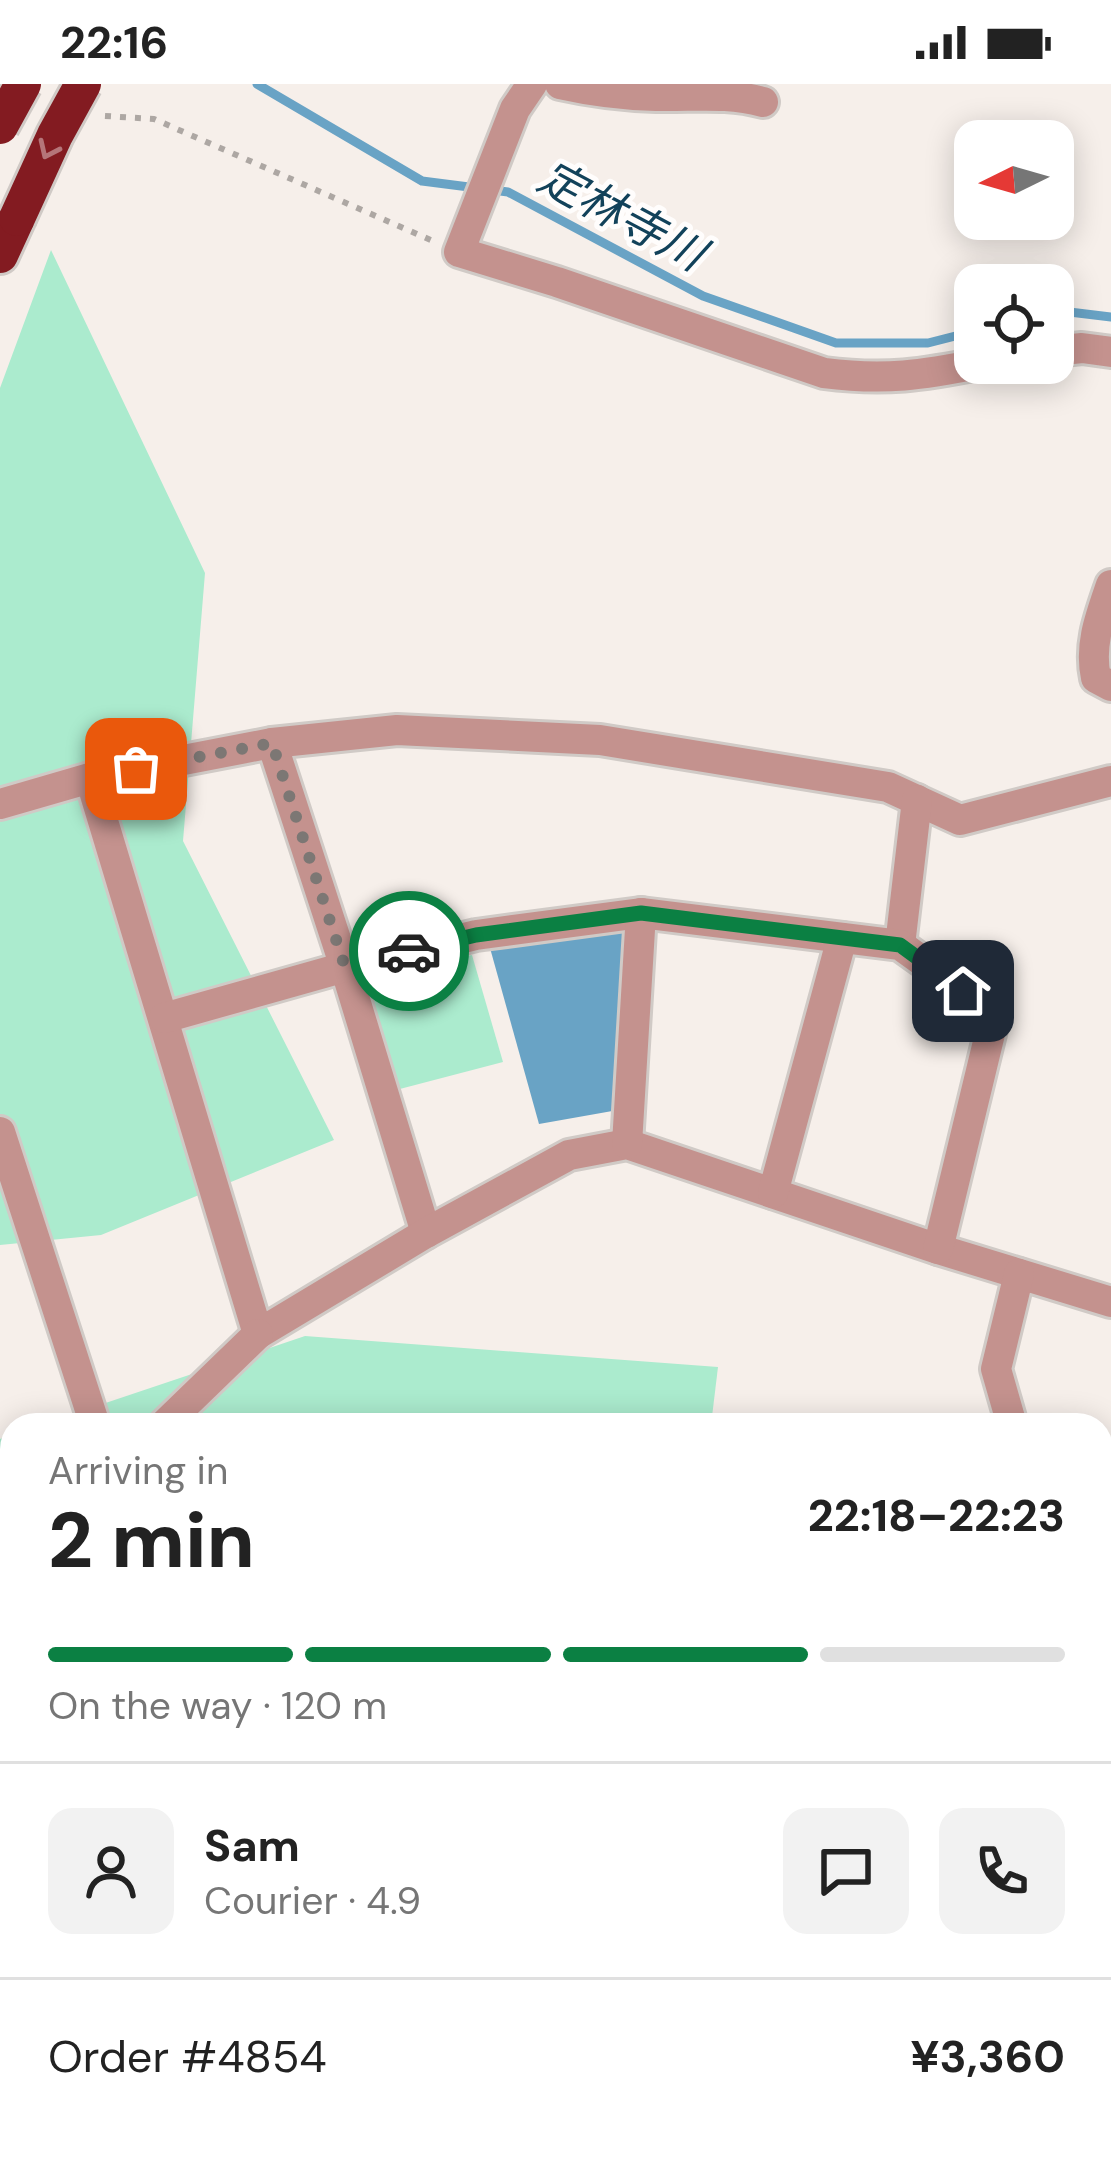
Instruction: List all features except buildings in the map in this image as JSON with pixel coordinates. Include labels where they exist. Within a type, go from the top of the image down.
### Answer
[{"type":"highway","points":[[0,126],[23,84]]},
{"type":"highway","points":[[0,255],[55,135],[85,99]]},
{"type":"street","points":[[532,84],[515,109],[459,252],[824,373],[910,377],[954,369]]},
{"type":"street","points":[[560,84],[656,96],[740,96],[763,102]]},
{"type":"street","points":[[1074,349],[1111,352]]},
{"type":"street","points":[[1111,585],[1092,659],[1096,678],[1111,686]]},
{"type":"street","points":[[0,804],[90,778],[272,743],[397,730],[600,740],[888,787],[960,820],[1111,781]]},
{"type":"street","points":[[272,743],[426,1233]]},
{"type":"street","points":[[90,778],[258,1334]]},
{"type":"street","points":[[900,945],[917,800]]},
{"type":"street","points":[[164,1018],[476,935],[641,913],[900,945],[995,1013],[938,1250]]},
{"type":"street","points":[[627,1144],[641,913]]},
{"type":"street","points":[[773,1193],[842,938]]},
{"type":"street","points":[[0,1132],[91,1413]]},
{"type":"street","points":[[176,1413],[258,1334],[426,1233],[569,1155],[627,1144],[938,1250],[1111,1302]]},
{"type":"street","points":[[1009,1413],[996,1369],[1019,1274]]},
{"type":"path","points":[[85,99],[154,119],[459,252]]},
{"type":"green space","points":[[51,250],[205,573],[183,841],[334,1140],[101,1235],[0,1245],[0,388]]},
{"type":"green space","points":[[472,955],[503,1062],[396,1090],[358,974]]},
{"type":"green space","points":[[305,1336],[718,1367],[712,1413],[76,1413]]},
{"type":"water","points":[[630,925],[618,1110],[539,1124],[490,948]]},
{"type":"waterway","name":"定林寺川","points":[[257,84],[422,181],[508,192],[703,296],[836,343],[928,343],[954,336]]},
{"type":"waterway","name":"定林寺川","points":[[1074,313],[1111,317]]},
{"type":"way so far","points":[[136,769],[272,743],[345,967],[409,951]]},
{"type":"route","points":[[409,951],[476,935],[641,913],[900,945],[963,991]]}]
